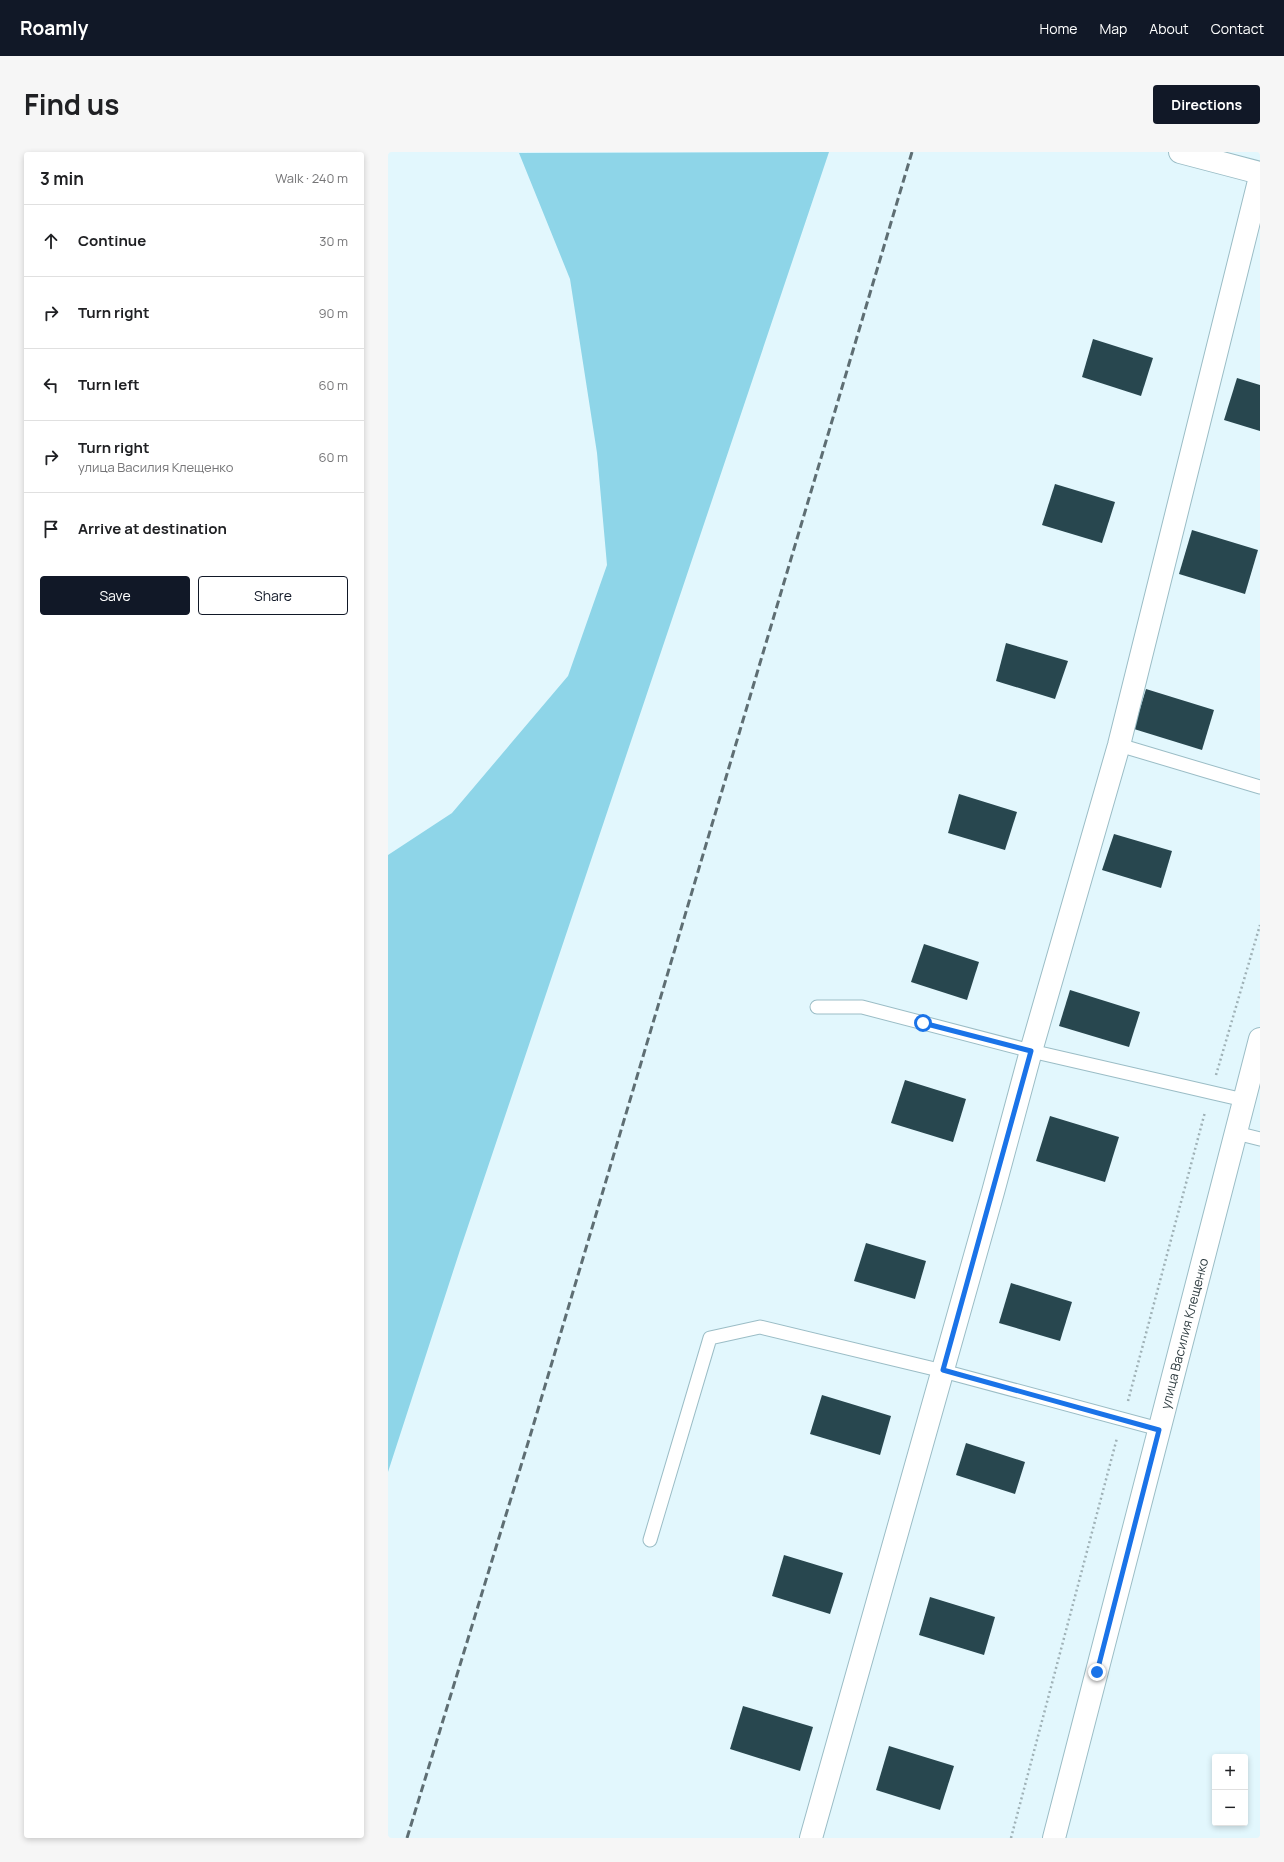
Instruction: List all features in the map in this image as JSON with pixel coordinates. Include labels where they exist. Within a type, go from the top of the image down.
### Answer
[{"type":"street","points":[[1180,152],[1260,173]]},
{"type":"street","points":[[811,1838],[1031,1051],[1119,745],[1260,177]]},
{"type":"street","name":"улица Василия Клещенко","points":[[1054,1838],[1260,1039]]},
{"type":"lane","points":[[1119,745],[1260,787]]},
{"type":"lane","points":[[817,1007],[862,1007],[1031,1051],[1244,1100]]},
{"type":"lane","points":[[1236,1133],[1260,1139]]},
{"type":"lane","points":[[650,1540],[710,1338],[760,1327],[943,1370],[1159,1430]]},
{"type":"path","points":[[1011,1838],[1210,1093],[1260,925]]},
{"type":"shaded area","points":[[829,152],[460,1250],[388,1472],[388,855],[452,813],[568,676],[607,565],[597,453],[570,279],[519,153]]},
{"type":"building","points":[[1093,339],[1153,358],[1141,396],[1082,377]]},
{"type":"building","points":[[1237,378],[1260,385],[1260,431],[1224,420]]},
{"type":"building","points":[[1055,484],[1115,502],[1102,543],[1042,525]]},
{"type":"building","points":[[1192,530],[1258,550],[1245,594],[1179,574]]},
{"type":"building","points":[[1006,643],[1068,661],[1055,699],[996,681]]},
{"type":"building","points":[[1146,689],[1214,710],[1202,750],[1134,729]]},
{"type":"building","points":[[959,794],[1017,812],[1005,850],[948,833]]},
{"type":"building","points":[[1114,834],[1172,851],[1161,888],[1102,870]]},
{"type":"building","points":[[924,944],[979,962],[967,1000],[911,982]]},
{"type":"building","points":[[1070,990],[1140,1012],[1129,1047],[1059,1026]]},
{"type":"building","points":[[905,1080],[966,1099],[953,1142],[891,1123]]},
{"type":"building","points":[[1050,1116],[1119,1137],[1105,1182],[1036,1161]]},
{"type":"building","points":[[866,1243],[926,1261],[915,1299],[854,1281]]},
{"type":"building","points":[[1011,1283],[1072,1302],[1060,1341],[999,1323]]},
{"type":"building","points":[[822,1395],[891,1416],[880,1455],[810,1434]]},
{"type":"building","points":[[966,1443],[1025,1462],[1015,1494],[956,1475]]},
{"type":"building","points":[[784,1555],[843,1573],[830,1614],[772,1596]]},
{"type":"building","points":[[930,1597],[995,1617],[984,1655],[919,1635]]},
{"type":"building","points":[[743,1706],[813,1727],[800,1771],[730,1749]]},
{"type":"building","points":[[889,1746],[954,1766],[940,1810],[876,1790]]},
{"type":"railway","points":[[407,1838],[531,1433],[912,152]]},
{"type":"route","points":[[923,1023],[1031,1051],[943,1370],[1159,1430],[1097,1672]]}]
